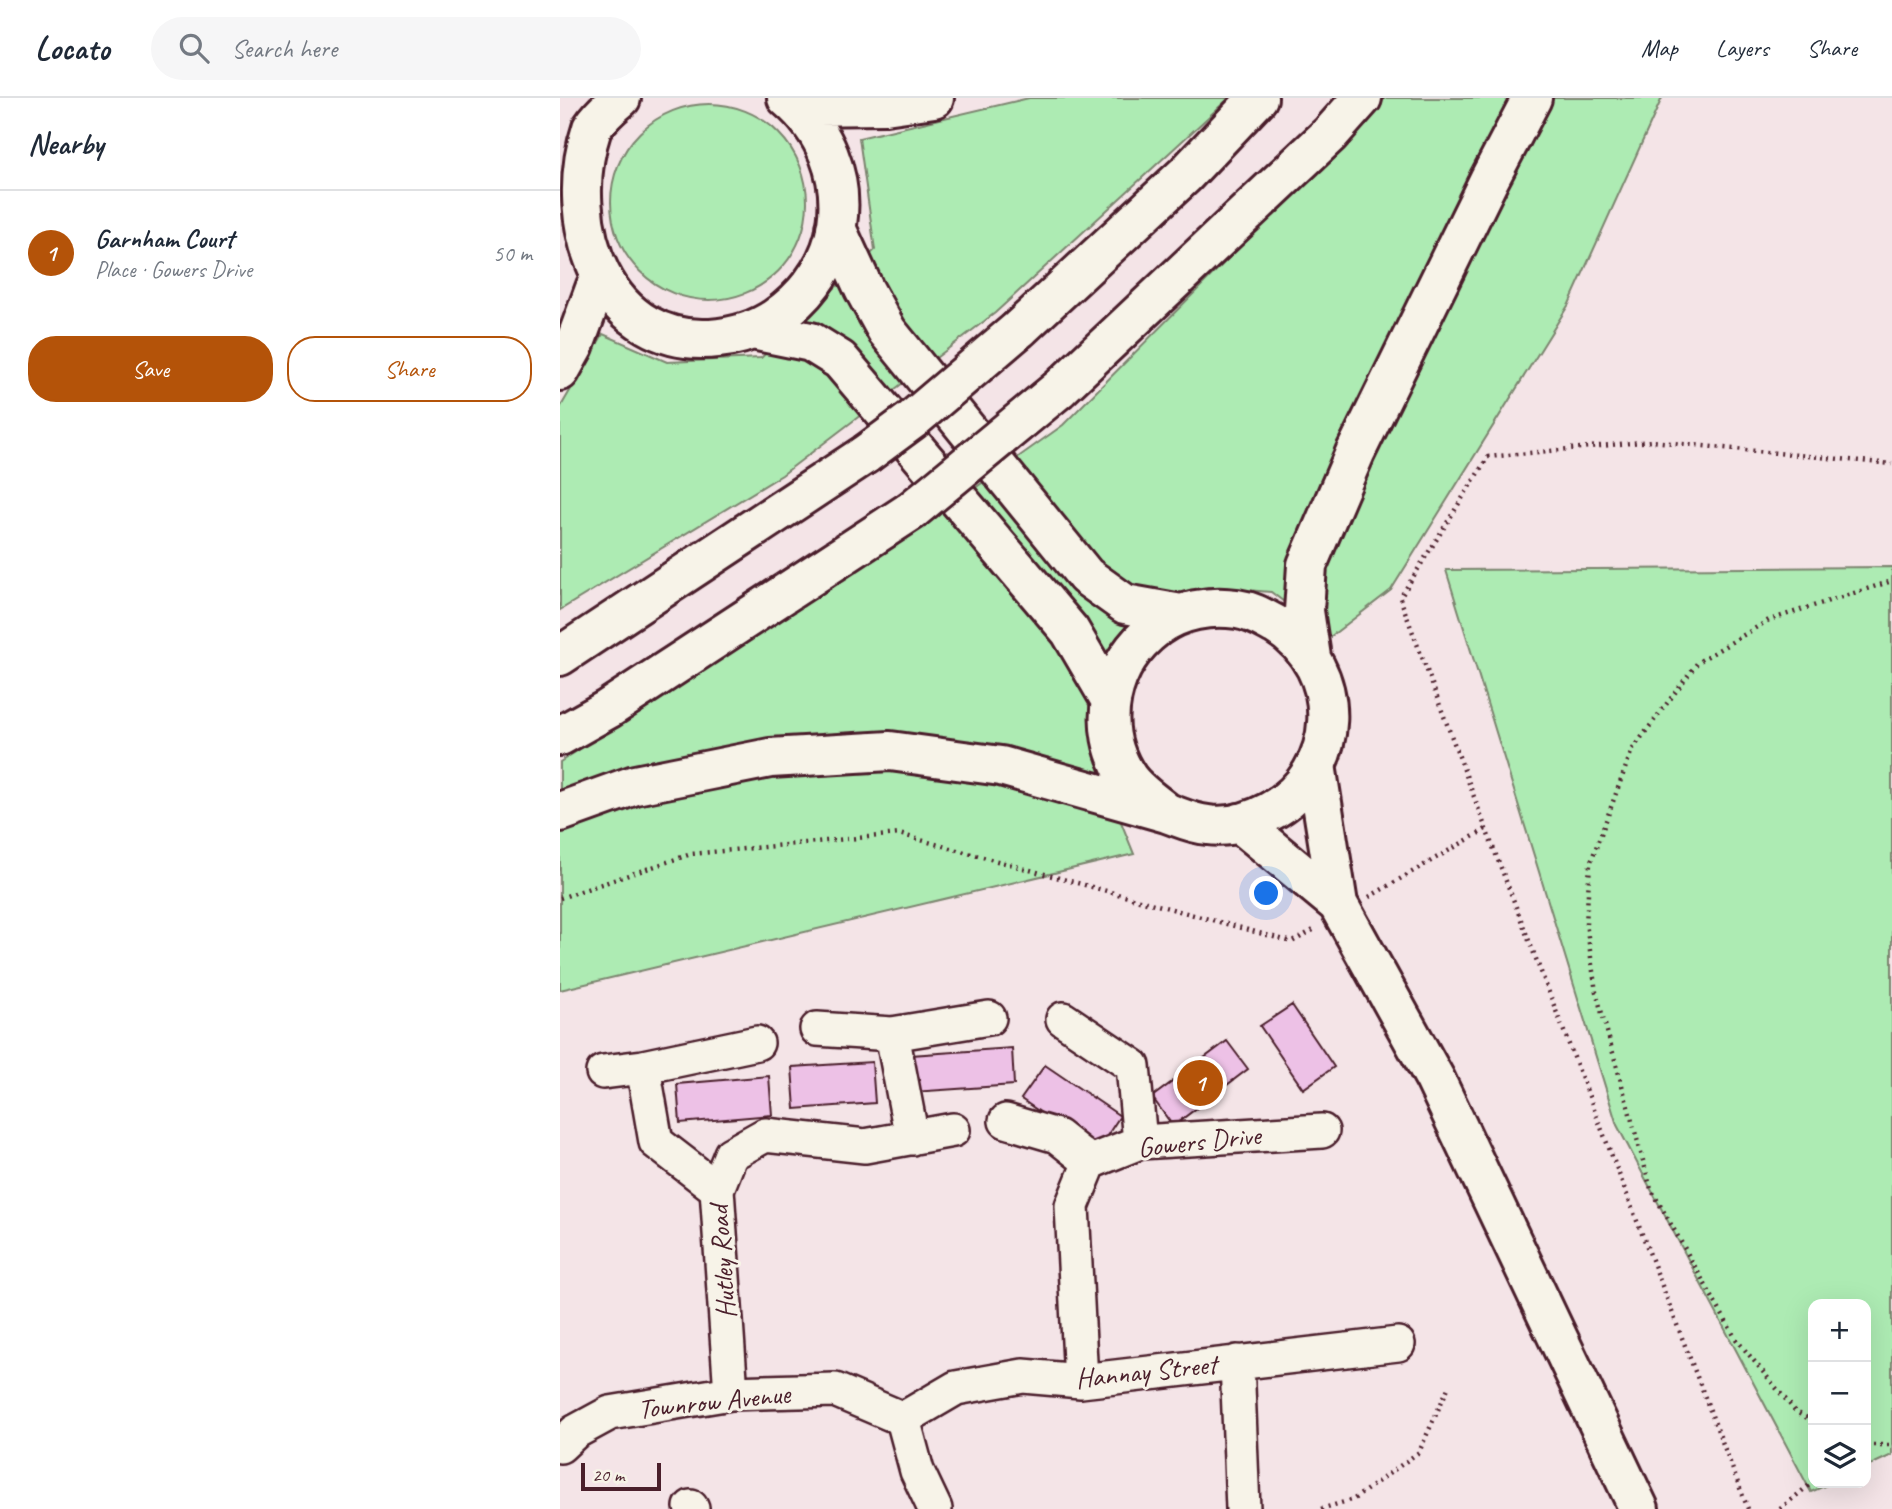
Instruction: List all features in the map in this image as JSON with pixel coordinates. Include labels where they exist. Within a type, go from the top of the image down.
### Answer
[{"type":"main road","points":[[792,102],[885,105],[934,98]]},
{"type":"main road","points":[[560,656],[866,454],[912,420],[1019,329],[1185,175],[1258,98]]},
{"type":"main road","points":[[560,736],[608,709],[911,511],[1059,389],[1330,134],[1362,98]]},
{"type":"main road","points":[[560,812],[635,785],[770,758],[890,751],[1001,766],[1208,825],[1254,820],[1282,805],[1297,792],[1316,765],[1326,736],[1328,707],[1325,689],[1311,657],[1304,611],[1307,565],[1355,453],[1532,98]]},
{"type":"main road","points":[[560,371],[574,346],[578,263],[569,224],[569,190],[575,165],[572,148],[612,102]]},
{"type":"main road","points":[[578,263],[610,302],[627,316],[666,334],[688,339],[731,337],[777,318],[798,300],[816,279],[829,255],[839,206],[832,162],[824,142],[812,123],[792,102]]},
{"type":"main road","points":[[836,228],[887,331],[1086,576],[1125,604],[1181,614]]},
{"type":"main road","points":[[752,330],[811,342],[840,360],[1070,631],[1111,701]]},
{"type":"main road","points":[[1167,813],[1138,789],[1121,765],[1111,732],[1111,701],[1118,675],[1143,638],[1165,621],[1181,614],[1226,607],[1257,614],[1291,635],[1311,657]]},
{"type":"main road","points":[[1316,765],[1341,908],[1435,1079],[1639,1509]]},
{"type":"main road","points":[[1240,823],[1341,908]]},
{"type":"street","points":[[817,1029],[892,1034],[989,1018]]},
{"type":"street","points":[[1063,1019],[1133,1066],[1140,1142]]},
{"type":"street","points":[[892,1034],[912,1138]]},
{"type":"street","points":[[603,1072],[643,1067],[757,1043]]},
{"type":"street","points":[[643,1067],[656,1142],[717,1189]]},
{"type":"street","points":[[1006,1121],[1057,1136],[1090,1162],[1072,1206],[1081,1381]]},
{"type":"street","name":"Hutley Road","points":[[731,1393],[717,1189],[731,1154],[765,1135],[865,1146],[953,1130]]},
{"type":"street","name":"Gowers Drive","points":[[1090,1162],[1140,1142],[1322,1130]]},
{"type":"street","name":"Hannay Street","points":[[903,1419],[956,1388],[1023,1376],[1081,1381],[1398,1345]]},
{"type":"street","points":[[1237,1362],[1243,1509]]},
{"type":"street","name":"Townrow Avenue","points":[[560,1446],[576,1432],[610,1413],[731,1393],[835,1390],[903,1419]]},
{"type":"street","points":[[903,1419],[917,1471],[935,1509]]},
{"type":"path","points":[[1748,1509],[1399,598],[1488,457],[1651,440],[1892,464]]},
{"type":"path","points":[[1808,1418],[1796,1412],[1736,1339],[1651,1189],[1596,992],[1586,923],[1590,863],[1632,750],[1698,662],[1769,620],[1892,581]]},
{"type":"path","points":[[560,898],[691,854],[899,834],[1292,942],[1341,908],[1486,830]]},
{"type":"path","points":[[1321,1509],[1354,1499],[1419,1451],[1448,1388]]},
{"type":"path","points":[[1871,1445],[1892,1445]]},
{"type":"path","points":[[1780,1509],[1808,1486]]},
{"type":"green space","points":[[1029,98],[1229,98],[995,313],[782,475],[560,610],[560,408],[603,334],[667,362],[761,358],[875,250],[859,138]]},
{"type":"green space","points":[[1385,98],[1662,98],[1569,304],[1391,590],[1330,637],[1271,592],[1208,587],[1134,619],[1089,704],[1102,775],[1134,854],[560,990],[560,762],[908,536],[1063,425]]},
{"type":"green space","points":[[709,104],[728,105],[747,111],[779,132],[800,164],[806,183],[806,221],[800,240],[779,272],[747,293],[728,299],[709,300],[690,299],[671,293],[639,272],[618,240],[612,221],[611,202],[612,183],[618,164],[639,132],[671,111],[690,105]]},
{"type":"green space","points":[[1892,567],[1892,1455],[1871,1465],[1871,1299],[1808,1299],[1808,1486],[1617,1125],[1446,570]]},
{"type":"building","points":[[1292,1005],[1334,1067],[1303,1089],[1260,1026]]},
{"type":"building","points":[[1227,1041],[1248,1069],[1173,1126],[1152,1097]]},
{"type":"building","points":[[1012,1048],[1014,1085],[913,1092],[911,1055]]},
{"type":"building","points":[[872,1062],[875,1103],[795,1109],[792,1067]]},
{"type":"building","points":[[1045,1065],[1120,1116],[1097,1151],[1021,1099]]},
{"type":"building","points":[[769,1076],[772,1115],[680,1123],[677,1084]]},
{"type":"place","name":"Garnham Court","points":[[1200,1083]]}]
